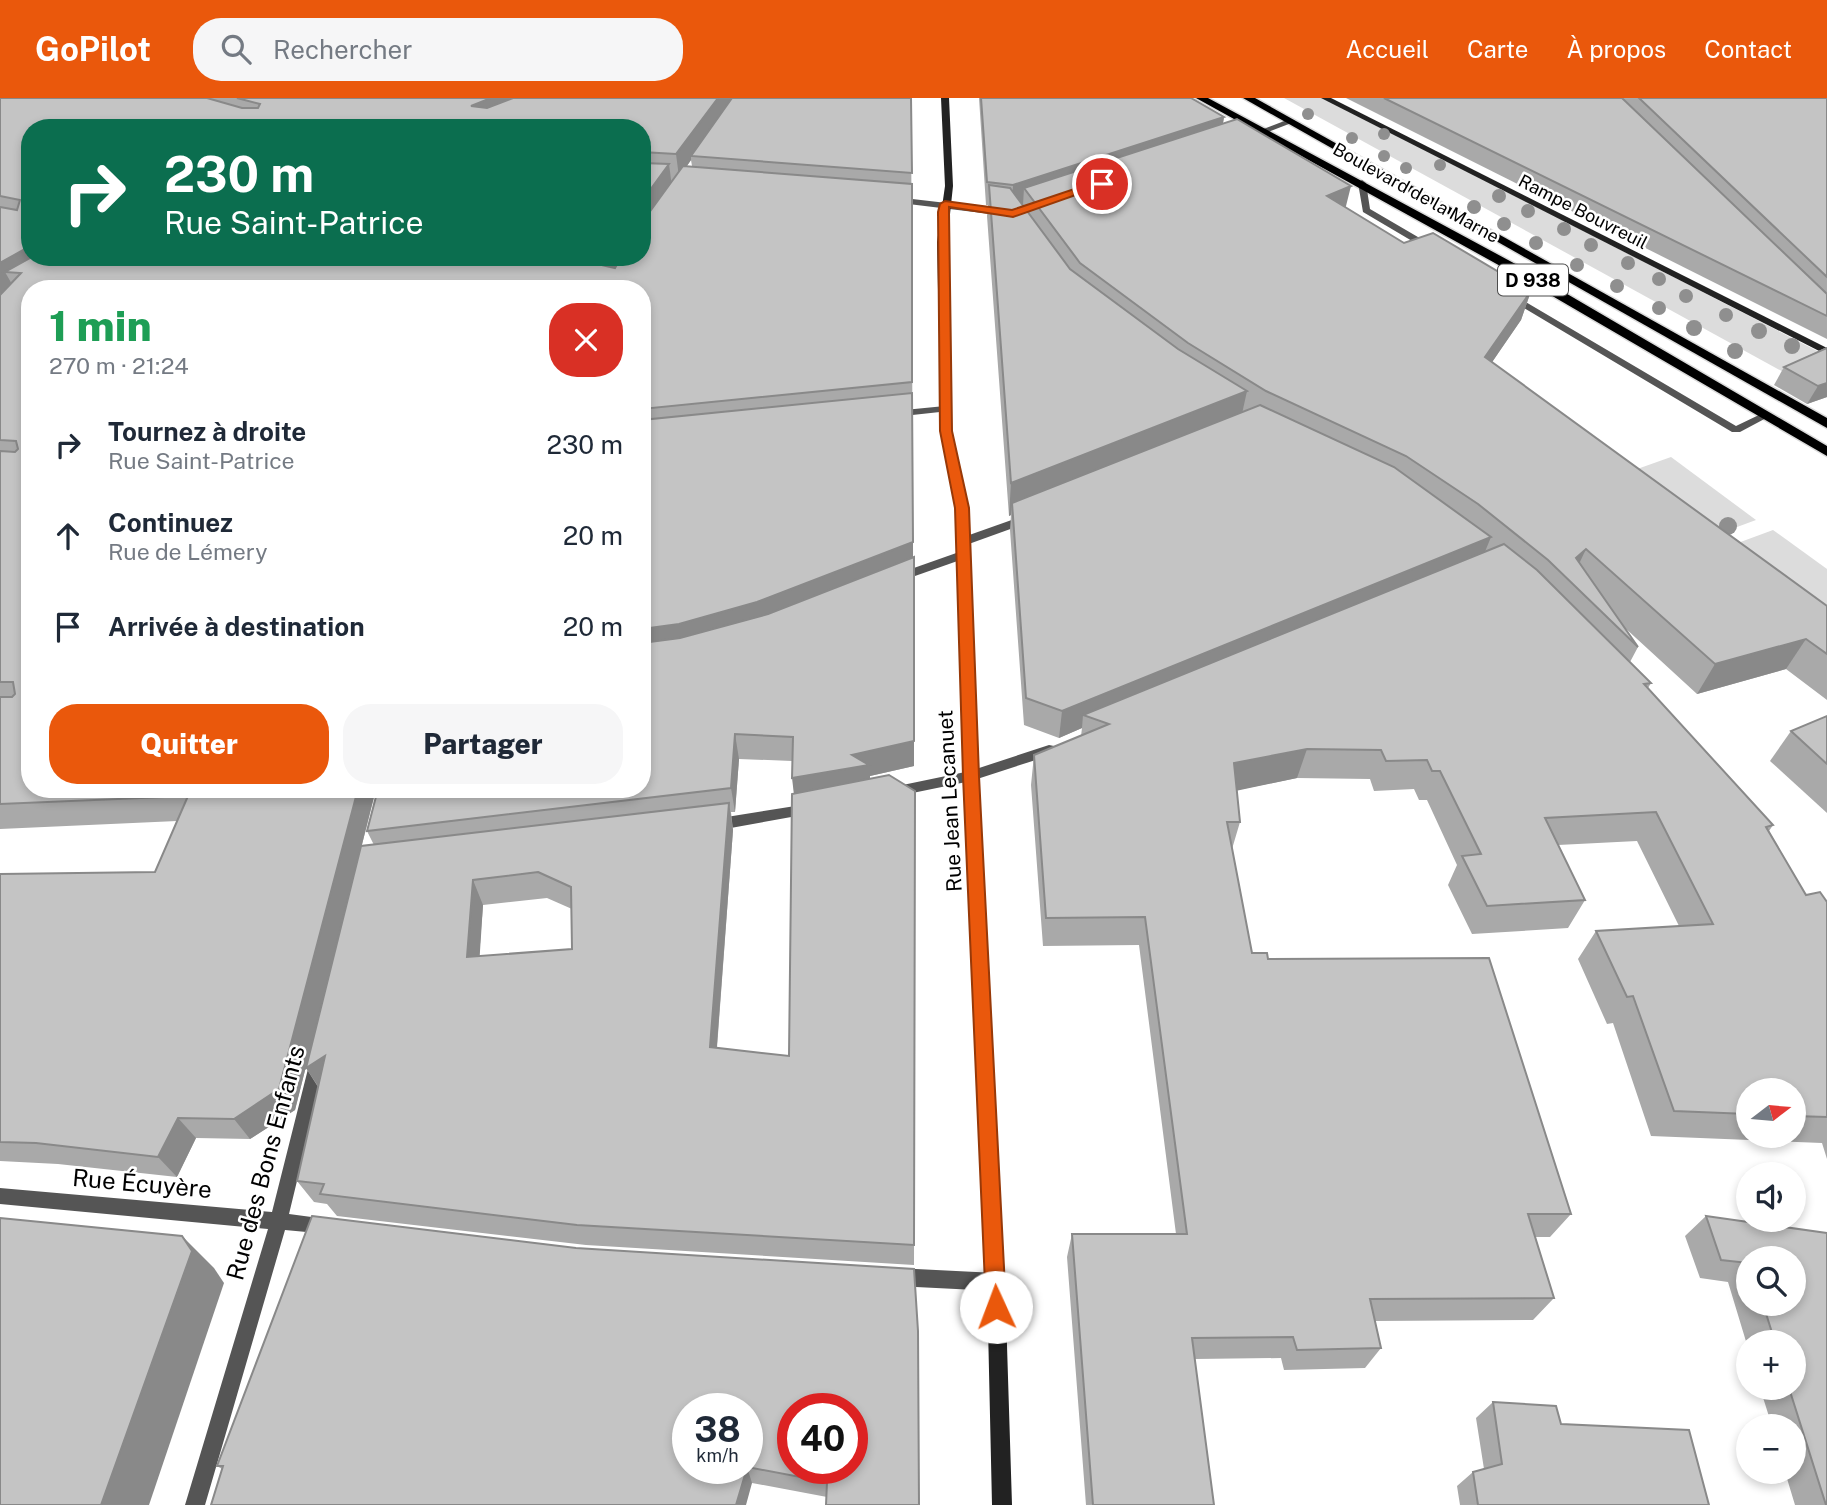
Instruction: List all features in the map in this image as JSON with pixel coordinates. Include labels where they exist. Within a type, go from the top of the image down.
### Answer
[{"type":"main road","name":"Boulevard de la Marne","points":[[1201,98],[1362,183],[1827,452]]},
{"type":"main road","name":"Boulevard de la Marne","points":[[1248,98],[1827,424]]},
{"type":"street","name":"Rue Jean Lecanuet","points":[[945,98],[949,186],[942,242],[945,409],[949,453],[960,489],[996,1282],[1002,1505]]},
{"type":"street","name":"Rampe Bouvreuil","points":[[1325,98],[1827,352]]},
{"type":"street","points":[[1241,138],[1290,122]]},
{"type":"street","name":"Boulevard de la Marne","points":[[1362,183],[1366,210],[1443,256]]},
{"type":"street","points":[[890,200],[945,204],[1013,214],[1020,224]]},
{"type":"street","points":[[1498,289],[1736,430],[1765,416]]},
{"type":"street","points":[[886,415],[945,409]]},
{"type":"street","points":[[889,582],[1039,513]]},
{"type":"street","points":[[876,795],[971,776],[1017,763],[1066,743]]},
{"type":"street","points":[[694,827],[748,821],[825,805]]},
{"type":"street","name":"Rue des Bons Enfants","points":[[195,1505],[279,1220],[321,1050]]},
{"type":"street","name":"Rue Écuyère","points":[[0,1196],[279,1220],[349,1229]]},
{"type":"street","points":[[876,1276],[996,1282]]},
{"type":"shaded area","points":[[1284,98],[1325,98],[1827,356],[1827,396]]},
{"type":"shaded area","points":[[1671,457],[1756,520],[1710,537],[1626,473]]},
{"type":"shaded area","points":[[1773,530],[1827,569],[1827,617],[1727,547]]},
{"type":"building","points":[[0,98],[207,98],[242,108],[258,108],[260,104],[237,98],[491,98],[471,106],[487,108],[513,98],[718,98],[676,154],[651,153],[651,119],[21,119],[21,251],[0,263],[0,207],[17,210],[20,200],[0,196]]},
{"type":"building","points":[[732,98],[911,98],[912,173],[691,156]]},
{"type":"building","points":[[981,98],[1191,98],[1224,117],[1013,185],[987,182]]},
{"type":"building","points":[[1384,98],[1622,98],[1827,294],[1827,316]]},
{"type":"building","points":[[1639,98],[1827,98],[1827,277]]},
{"type":"building","points":[[1237,119],[1351,186],[1327,196],[1404,243],[1433,233],[1531,291],[1485,357],[1827,606],[1827,654],[1806,639],[1715,664],[1586,549],[1576,558],[1638,647],[1548,560],[1478,504],[1406,456],[1266,391],[1188,343],[1080,263],[1024,188]]},
{"type":"building","points":[[651,163],[669,164],[651,189]]},
{"type":"building","points":[[683,166],[912,184],[912,382],[651,408],[651,280],[21,280],[21,798],[141,798],[0,804],[0,697],[12,697],[15,694],[13,682],[0,682],[0,451],[15,452],[18,449],[16,441],[0,440],[0,295],[21,273],[5,272],[21,263],[21,266],[651,266],[651,210]]},
{"type":"building","points":[[989,185],[1010,188],[1070,269],[1178,349],[1247,391],[1011,483]]},
{"type":"building","points":[[1827,348],[1827,383],[1818,386],[1784,367]]},
{"type":"building","points":[[912,393],[913,542],[757,602],[679,624],[651,628],[651,419]]},
{"type":"building","points":[[1260,405],[1394,467],[1491,537],[1062,711],[1026,698],[1012,503]]},
{"type":"building","points":[[1504,544],[1537,570],[1651,683],[1644,684],[1773,825],[1766,827],[1806,895],[1820,892],[1827,902],[1827,1117],[1806,1116],[1806,1078],[1736,1078],[1736,1114],[1674,1111],[1633,996],[1627,997],[1596,931],[1713,924],[1656,812],[1545,818],[1585,900],[1487,906],[1462,856],[1481,854],[1440,771],[1432,771],[1427,760],[1386,761],[1381,750],[1307,749],[1234,763],[1240,822],[1227,822],[1252,953],[1267,953],[1268,959],[1489,958],[1571,1214],[1528,1214],[1554,1298],[1370,1299],[1381,1348],[1297,1350],[1293,1337],[1192,1338],[1214,1505],[1093,1505],[1072,1234],[1187,1234],[1145,917],[1046,918],[1034,755],[1109,724],[1083,715]]},
{"type":"building","points":[[914,557],[914,741],[852,755],[869,765],[792,778],[793,737],[735,734],[731,788],[651,797],[651,642],[680,638],[768,614]]},
{"type":"building","points":[[1827,716],[1827,764],[1791,731]]},
{"type":"building","points":[[889,775],[915,791],[914,1245],[577,1225],[320,1194],[324,1184],[297,1181],[325,1056],[306,1068],[361,846],[729,803],[710,1047],[789,1056],[792,794]],"holes":[[[538,872],[571,887],[572,949],[467,957],[473,880]]]},
{"type":"building","points":[[187,798],[356,798],[279,1089],[234,1119],[178,1118],[158,1157],[36,1143],[0,1142],[0,874],[155,872]]},
{"type":"building","points":[[376,798],[646,798],[367,831]]},
{"type":"building","points":[[312,1216],[576,1248],[914,1269],[918,1331],[919,1505],[826,1505],[827,1484],[868,1484],[868,1393],[777,1393],[777,1473],[763,1470],[763,1393],[672,1393],[672,1484],[742,1484],[736,1505],[211,1505],[223,1466],[217,1466]]},
{"type":"building","points":[[1706,1216],[1736,1220],[1736,1232],[1806,1230],[1827,1233],[1827,1505],[1806,1442],[1806,1414],[1797,1414],[1793,1400],[1806,1400],[1806,1330],[1771,1330],[1767,1316],[1806,1316],[1806,1246],[1736,1246],[1736,1262],[1721,1260]]},
{"type":"building","points":[[0,1218],[182,1236],[192,1251],[101,1505],[0,1505]]},
{"type":"building","points":[[1493,1402],[1556,1406],[1561,1424],[1689,1430],[1709,1505],[1478,1505],[1473,1472],[1502,1464]]},
{"type":"route","points":[[996,1307],[971,776],[962,508],[946,431],[943,212],[945,204],[1013,214],[1102,184]]}]
